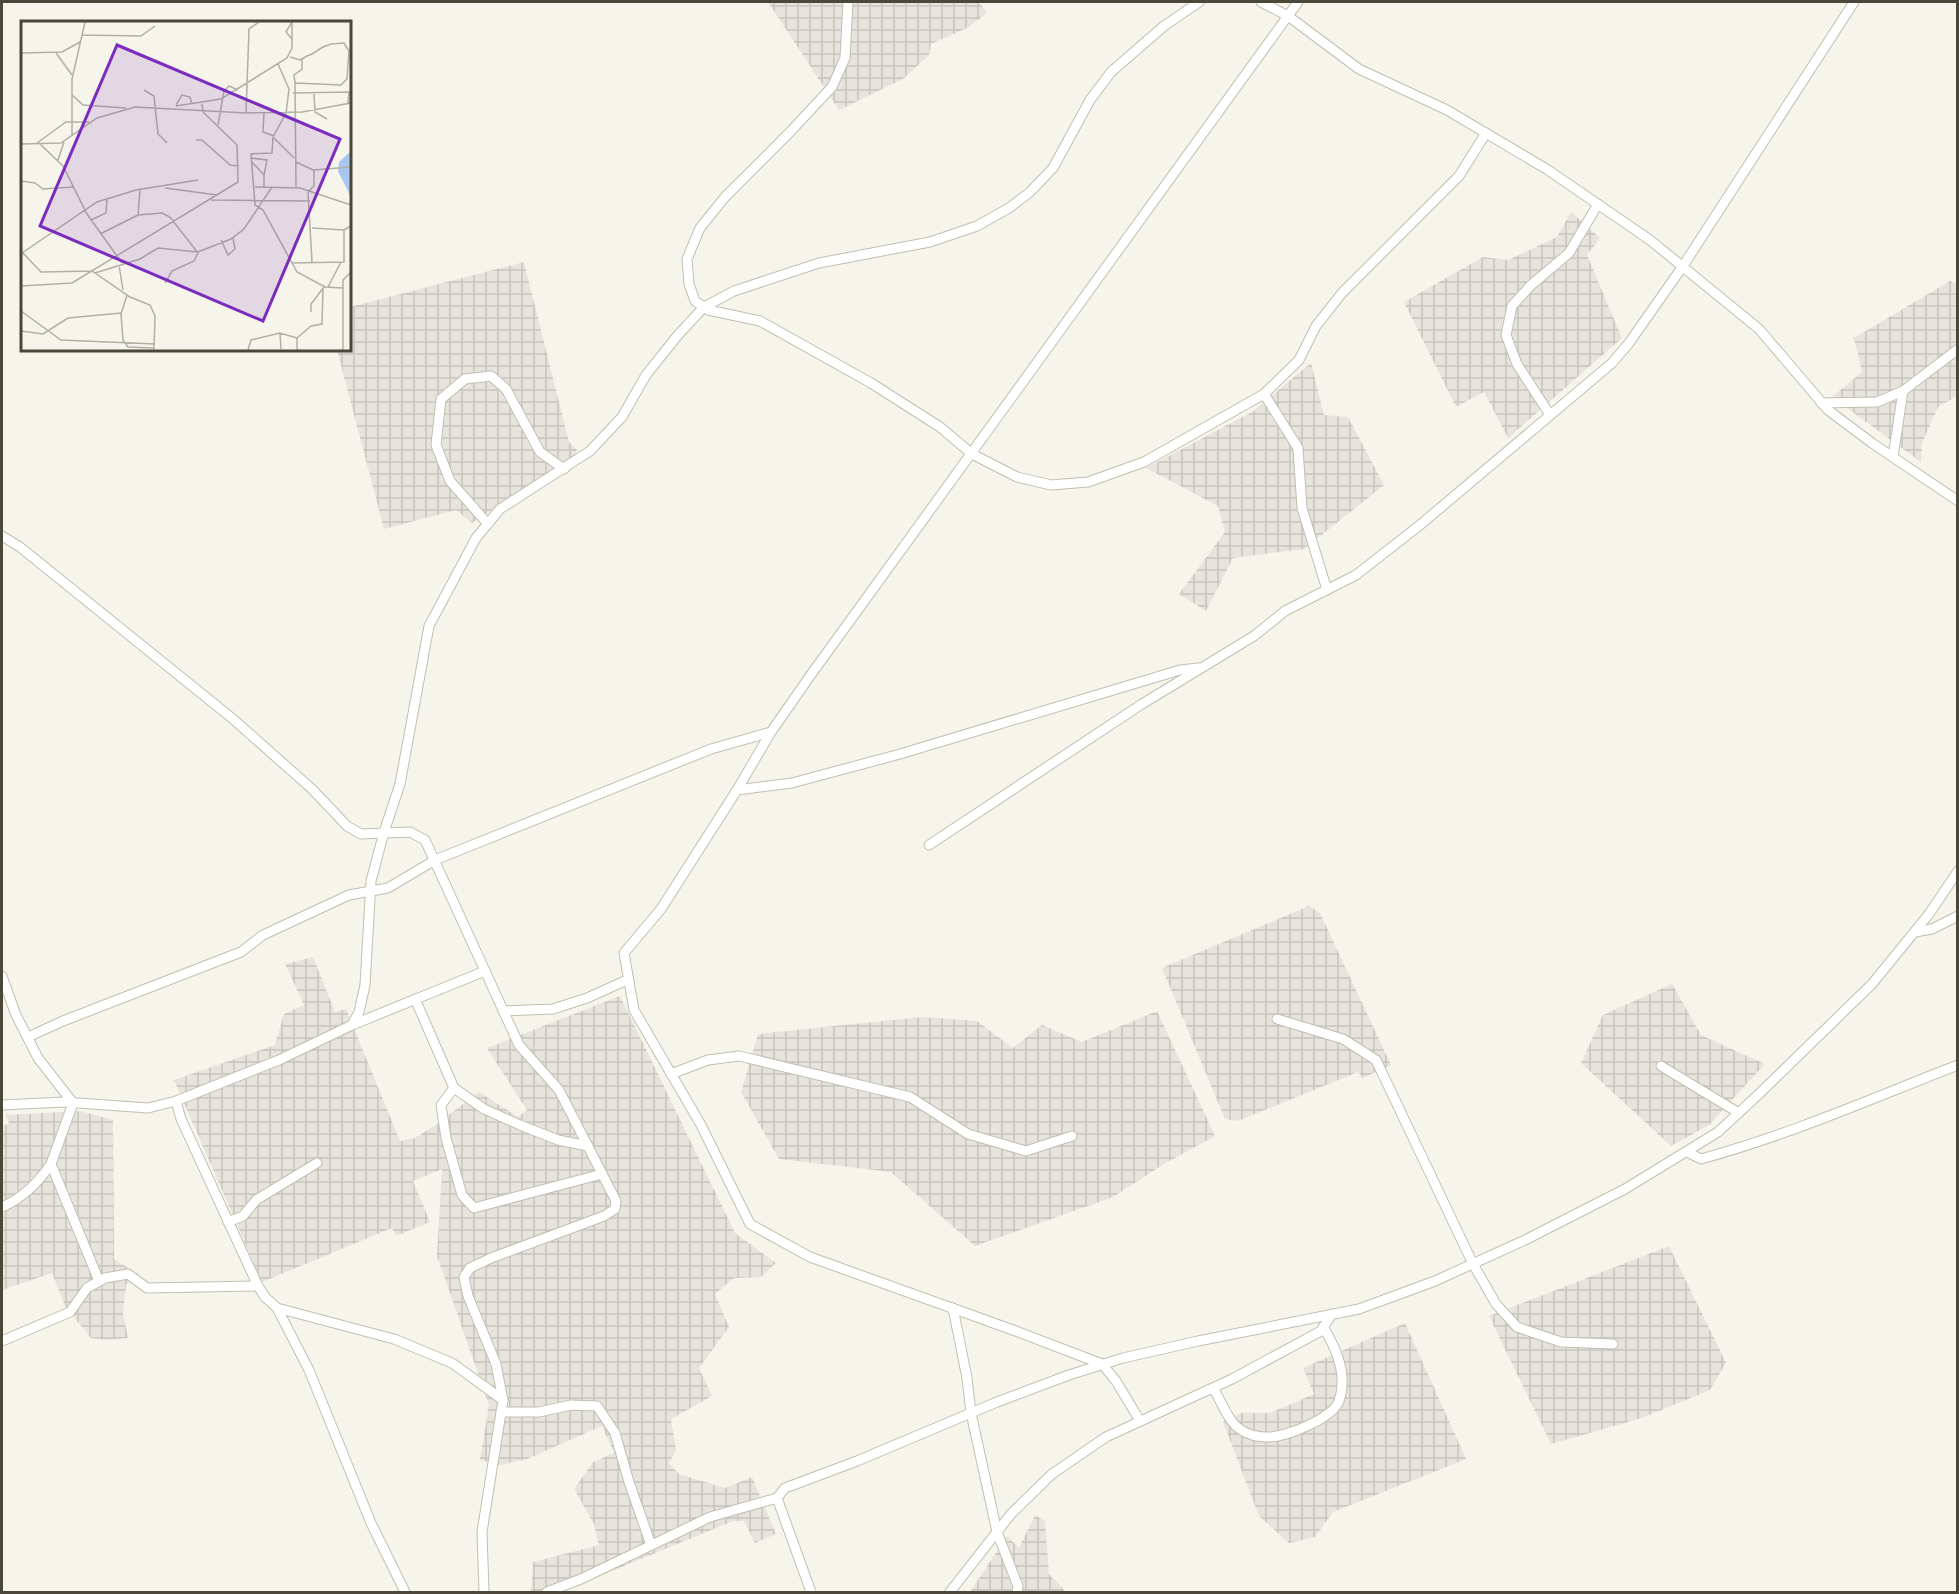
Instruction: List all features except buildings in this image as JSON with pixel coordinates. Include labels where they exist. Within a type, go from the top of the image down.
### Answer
[{"type":"lane","points":[[848,2],[844,58],[832,87],[725,197],[700,228],[687,259],[689,284],[695,301],[708,310],[760,321],[872,383],[940,428],[972,454],[1017,477],[1051,486],[1088,482],[1144,462],[1264,394],[1299,360],[1316,326],[1342,293],[1459,176],[1486,133]]},
{"type":"lane","points":[[352,1025],[359,1012],[365,985],[371,881],[400,784],[429,626],[476,538],[500,509],[590,451],[622,417],[646,375],[704,307],[734,291],[819,263],[930,242],[977,226],[1009,208],[1030,192],[1053,168],[1090,100],[1111,72],[1140,45],[1198,2]]},
{"type":"lane","points":[[1261,2],[1288,16],[1359,69],[1447,110],[1548,170],[1650,240],[1759,329],[1828,410],[1958,501]]},
{"type":"lane","points":[[1140,1421],[1116,1381],[1102,1364],[810,1257],[750,1224],[701,1125],[634,1010],[624,953],[662,909],[771,732],[1298,2]]},
{"type":"lane","points":[[929,845],[1142,704],[1254,636],[1285,611],[1356,575],[1420,525],[1612,363],[1629,343],[1683,266],[1854,2]]},
{"type":"lane","points":[[1550,415],[1517,364],[1506,335],[1512,306],[1530,286],[1569,253],[1598,204]]},
{"type":"lane","points":[[1821,403],[1877,402],[1903,390],[1958,349]]},
{"type":"lane","points":[[488,524],[450,481],[436,445],[441,399],[465,379],[491,376],[506,389],[540,452],[564,469]]},
{"type":"lane","points":[[1893,457],[1903,390]]},
{"type":"lane","points":[[1264,394],[1298,448],[1302,508],[1327,590]]},
{"type":"lane","points":[[2,536],[21,547],[233,719],[312,789],[347,826],[361,834],[410,832],[425,840],[519,1045],[559,1090],[616,1201],[615,1209],[604,1216],[491,1258],[470,1268],[464,1276],[468,1296],[496,1364],[503,1400],[482,1532],[484,1593]]},
{"type":"lane","points":[[737,790],[792,783],[857,766],[1180,670],[1203,667]]},
{"type":"lane","points":[[28,1037],[63,1021],[241,952],[263,935],[349,895],[371,893],[388,888],[435,860],[711,749],[771,732]]},
{"type":"lane","points":[[547,1593],[710,1517],[777,1498],[785,1488],[1069,1374],[1209,1338],[1370,1305],[1473,1264],[1625,1189],[1718,1132],[1739,1113],[1872,984],[1929,914],[1958,871]]},
{"type":"lane","points":[[1915,932],[1932,929],[1958,916]]},
{"type":"lane","points":[[2,1105],[74,1103],[148,1108],[176,1101],[279,1060],[352,1025],[485,971]]},
{"type":"lane","points":[[2,976],[16,1015],[38,1058],[74,1103]]},
{"type":"lane","points":[[504,1011],[554,1009],[587,998],[627,980]]},
{"type":"lane","points":[[415,999],[454,1088],[484,1108],[520,1125],[558,1140],[588,1146]]},
{"type":"lane","points":[[1277,1019],[1343,1039],[1376,1060],[1473,1264],[1496,1304],[1517,1327],[1561,1342],[1613,1344]]},
{"type":"lane","points":[[671,1074],[708,1060],[740,1056],[910,1097],[968,1134],[1026,1151],[1072,1136]]},
{"type":"lane","points":[[1687,1152],[1701,1159],[1737,1149],[1958,1065]]},
{"type":"lane","points":[[1661,1066],[1739,1113]]},
{"type":"lane","points":[[454,1088],[441,1105],[446,1138],[462,1195],[474,1209],[602,1174]]},
{"type":"lane","points":[[176,1101],[181,1119],[258,1286],[265,1297],[277,1308],[309,1370],[372,1523],[405,1593]]},
{"type":"lane","points":[[2,1207],[26,1193],[51,1164],[74,1103]]},
{"type":"lane","points":[[228,1222],[243,1216],[255,1200],[317,1163]]},
{"type":"lane","points":[[51,1164],[99,1281]]},
{"type":"lane","points":[[2,1341],[70,1312],[87,1288],[105,1278],[128,1274],[147,1288],[258,1286]]},
{"type":"lane","points":[[277,1308],[394,1339],[452,1363],[503,1400]]},
{"type":"lane","points":[[953,1308],[967,1378],[971,1413],[997,1532],[1018,1586],[1017,1593]]},
{"type":"lane","points":[[950,1593],[1011,1514],[1052,1474],[1106,1437],[1213,1388],[1321,1331],[1332,1314]]},
{"type":"lane","points":[[1213,1388],[1239,1429],[1253,1436],[1269,1438],[1295,1431],[1318,1420],[1338,1404],[1344,1382],[1332,1341],[1323,1327]]},
{"type":"lane","points":[[501,1412],[539,1412],[571,1405],[597,1406],[615,1433],[651,1545]]},
{"type":"lane","points":[[777,1498],[811,1593]]},
{"type":"shaded area","points":[[768,2],[979,2],[987,13],[967,28],[931,44],[929,55],[903,79],[839,110]]},
{"type":"shaded area","points":[[1571,212],[1600,238],[1587,255],[1622,338],[1508,438],[1484,392],[1456,407],[1404,302],[1483,257],[1508,260],[1557,237]]},
{"type":"shaded area","points":[[524,262],[569,442],[577,450],[574,456],[472,523],[456,510],[384,529],[337,351],[351,351],[351,307]]},
{"type":"shaded area","points":[[1950,281],[1957,285],[1957,396],[1938,407],[1922,443],[1921,462],[1832,397],[1862,372],[1854,338]]},
{"type":"shaded area","points":[[1311,363],[1324,415],[1348,417],[1384,485],[1304,549],[1233,558],[1206,611],[1179,594],[1225,532],[1218,506],[1146,468],[1252,412]]},
{"type":"shaded area","points":[[1309,906],[1320,913],[1391,1065],[1363,1078],[1358,1072],[1238,1121],[1225,1119],[1162,968]]},
{"type":"shaded area","points":[[313,957],[335,1012],[346,1009],[400,1141],[415,1138],[479,1092],[518,1117],[527,1110],[487,1048],[620,996],[735,1233],[776,1263],[761,1277],[734,1278],[715,1294],[729,1327],[699,1368],[712,1396],[671,1419],[676,1450],[669,1463],[679,1474],[725,1488],[752,1477],[776,1534],[755,1543],[744,1521],[733,1521],[561,1592],[531,1592],[533,1562],[599,1545],[594,1524],[574,1489],[593,1462],[614,1453],[602,1426],[527,1459],[500,1465],[480,1460],[489,1405],[437,1256],[442,1169],[413,1181],[430,1222],[396,1236],[392,1228],[262,1282],[174,1080],[275,1045],[284,1014],[304,1005],[285,964]]},
{"type":"shaded area","points":[[1672,984],[1701,1035],[1765,1064],[1709,1125],[1671,1146],[1581,1063],[1603,1015]]},
{"type":"shaded area","points":[[1157,1011],[1215,1136],[1164,1164],[1113,1197],[975,1246],[891,1172],[779,1159],[741,1092],[758,1034],[922,1017],[977,1021],[1013,1048],[1042,1025],[1082,1042]]},
{"type":"shaded area","points":[[80,1111],[113,1120],[114,1259],[138,1274],[126,1285],[123,1313],[128,1338],[106,1340],[91,1338],[65,1306],[52,1273],[2,1290],[2,1127],[9,1123],[6,1115]]},
{"type":"shaded area","points":[[1669,1246],[1726,1363],[1710,1390],[1642,1418],[1551,1444],[1489,1316]]},
{"type":"shaded area","points":[[1405,1323],[1466,1459],[1333,1512],[1315,1537],[1289,1543],[1259,1516],[1223,1422],[1241,1413],[1270,1413],[1314,1394],[1303,1368]]},
{"type":"shaded area","points":[[1035,1515],[1045,1521],[1049,1574],[1066,1592],[970,1592],[1007,1536],[1019,1548]]}]
